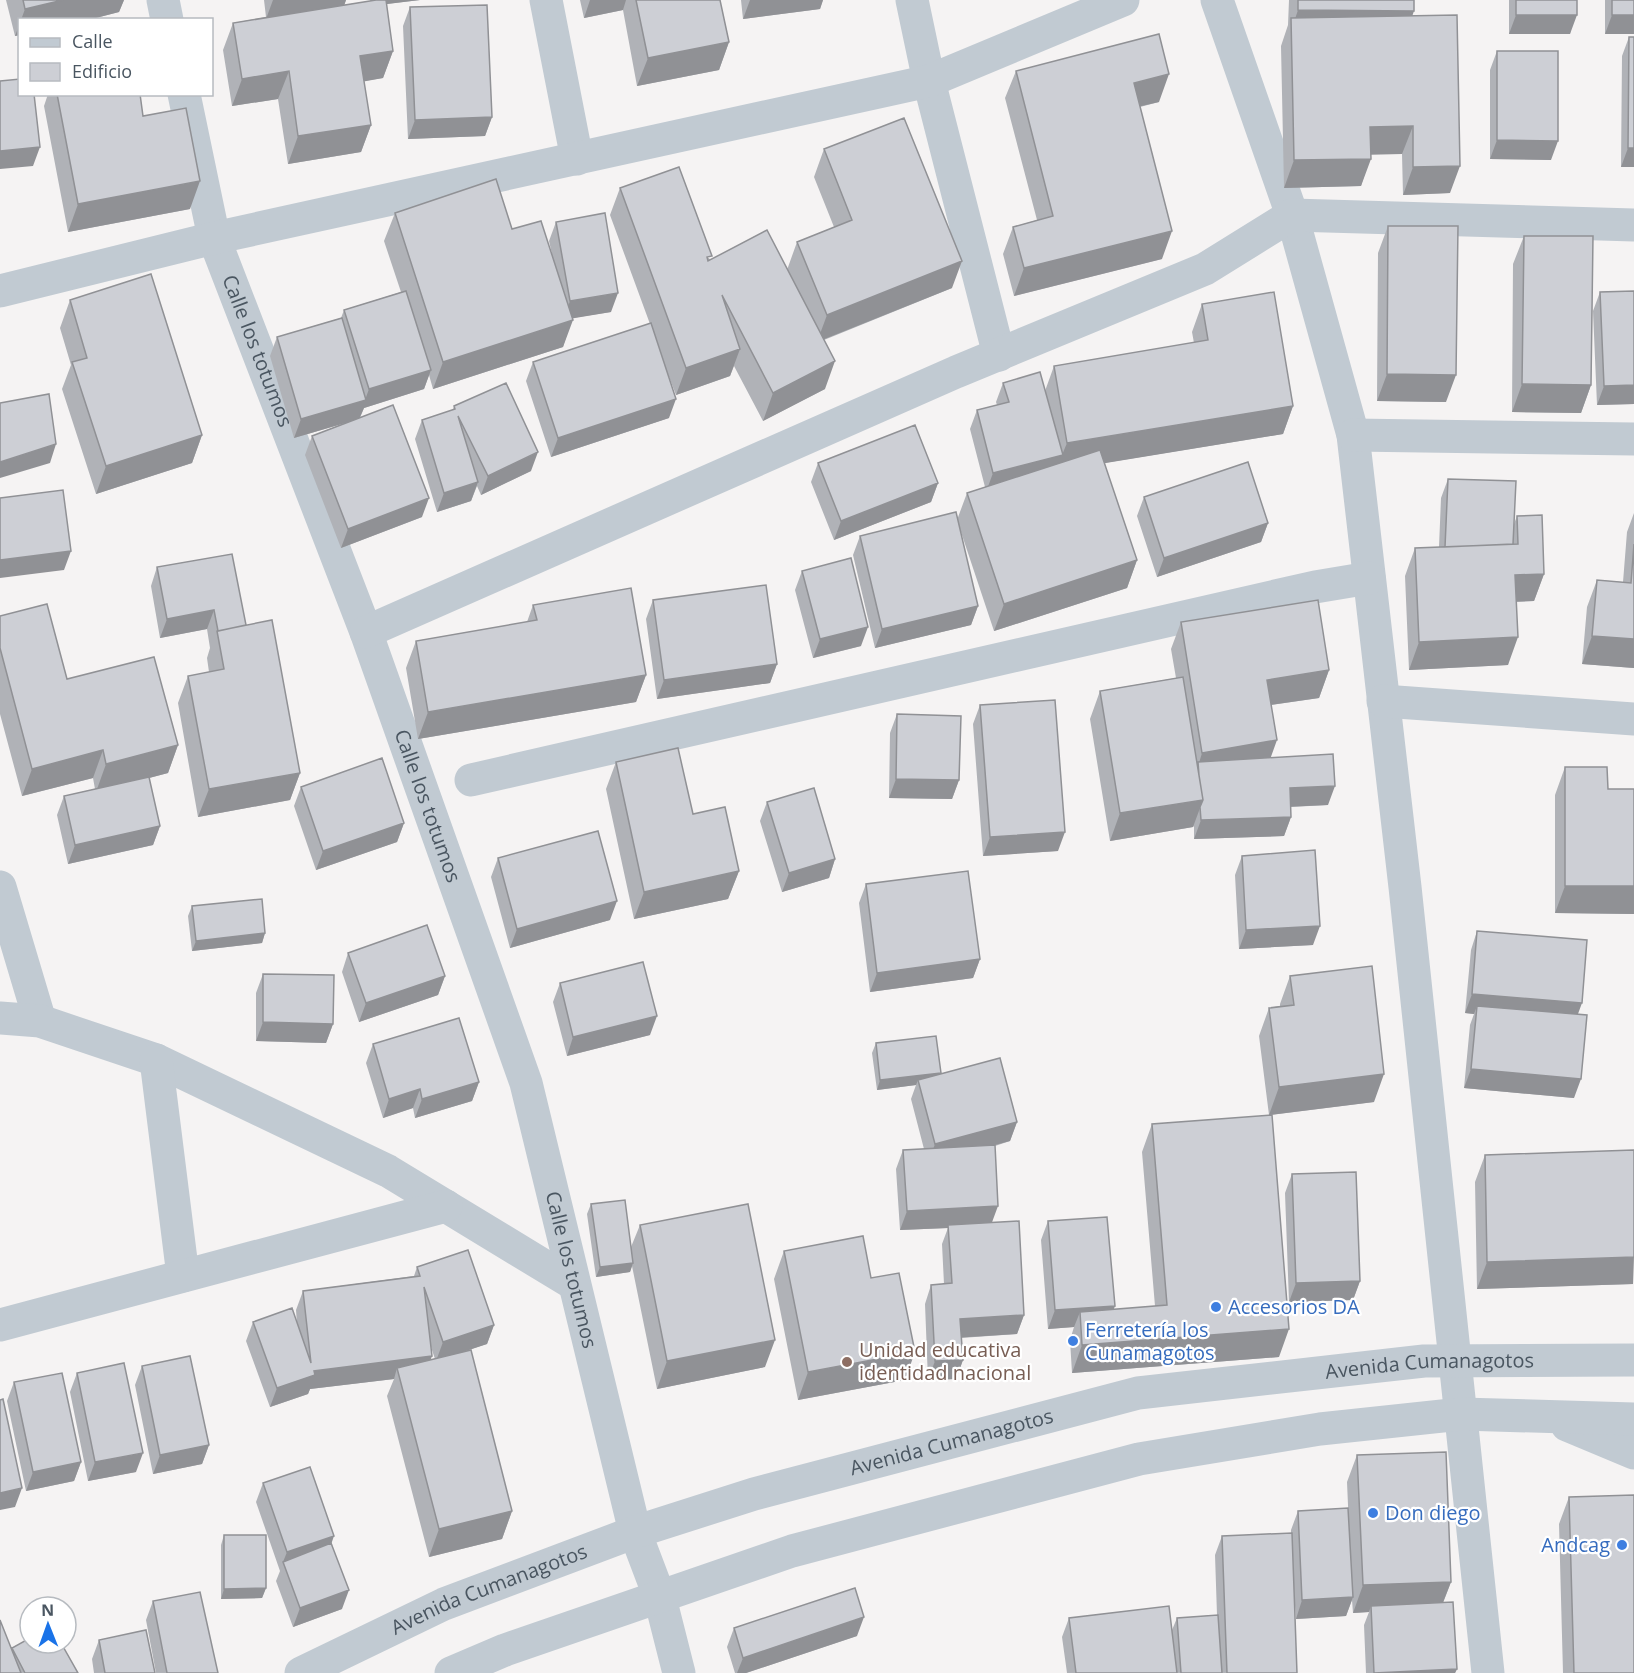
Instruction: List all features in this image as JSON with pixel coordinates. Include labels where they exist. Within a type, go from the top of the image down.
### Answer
[{"type":"street","points":[[163,0],[167,18]]},
{"type":"street","points":[[546,0],[577,159]]},
{"type":"street","points":[[912,0],[929,81],[999,355]]},
{"type":"street","points":[[0,291],[214,238],[929,81],[1123,0]]},
{"type":"street","points":[[1217,0],[1292,215],[1353,435],[1488,1673]]},
{"type":"street","name":"Calle los totumos","points":[[184,96],[214,238],[366,632],[526,1083],[635,1532],[660,1598],[679,1673]]},
{"type":"street","points":[[366,632],[999,355],[1205,269],[1292,215],[1634,225]]},
{"type":"street","points":[[1353,435],[1634,439]]},
{"type":"street","points":[[471,780],[1315,587],[1369,578]]},
{"type":"street","points":[[1383,701],[1634,719]]},
{"type":"street","points":[[0,887],[40,1022]]},
{"type":"street","points":[[0,1018],[40,1022],[156,1060],[388,1171],[574,1284]]},
{"type":"street","points":[[156,1060],[183,1276]]},
{"type":"street","points":[[0,1325],[446,1206]]},
{"type":"street","name":"Avenida Cumanagotos","points":[[301,1673],[444,1604],[635,1532],[754,1494],[1138,1393],[1424,1361],[1634,1360]]},
{"type":"street","points":[[451,1673],[505,1650],[792,1551],[1139,1459],[1320,1429],[1461,1414],[1634,1419]]},
{"type":"street","points":[[1549,1417],[1634,1453]]},
{"type":"building","points":[[23,0],[63,0],[25,9]]},
{"type":"building","points":[[386,0],[393,51],[360,56],[371,125],[298,136],[289,71],[242,79],[233,23]]},
{"type":"building","points":[[636,0],[720,0],[729,42],[648,58]]},
{"type":"building","points":[[1298,0],[1414,0],[1414,11],[1298,10]]},
{"type":"building","points":[[1516,0],[1577,0],[1577,15],[1516,15]]},
{"type":"building","points":[[1612,0],[1634,0],[1634,15],[1612,15]]},
{"type":"building","points":[[487,5],[492,117],[415,120],[410,7]]},
{"type":"building","points":[[1457,15],[1460,166],[1413,167],[1413,126],[1370,127],[1371,159],[1294,160],[1291,18]]},
{"type":"building","points":[[1159,34],[1169,74],[1134,83],[1172,231],[1024,268],[1013,227],[1053,216],[1016,71]]},
{"type":"building","points":[[1629,37],[1634,37],[1634,148],[1628,148]]},
{"type":"building","points":[[1497,51],[1558,51],[1558,141],[1497,140]]},
{"type":"building","points":[[18,79],[18,96],[34,96],[40,147],[0,151],[0,81]]},
{"type":"building","points":[[57,96],[140,96],[143,116],[186,108],[200,181],[78,204]]},
{"type":"building","points":[[904,118],[962,261],[827,315],[797,242],[852,220],[824,149]]},
{"type":"building","points":[[679,167],[712,256],[707,257],[708,261],[767,230],[835,361],[773,393],[722,295],[740,349],[686,368],[620,188]]},
{"type":"building","points":[[496,179],[512,229],[541,221],[573,320],[443,362],[395,213]]},
{"type":"building","points":[[605,213],[618,293],[570,301],[556,222]]},
{"type":"building","points":[[1388,226],[1458,226],[1456,375],[1387,374]]},
{"type":"building","points":[[1524,236],[1593,236],[1591,385],[1522,384]]},
{"type":"building","points":[[151,274],[202,435],[106,466],[72,362],[87,358],[70,300]]},
{"type":"building","points":[[406,291],[431,370],[369,389],[344,310]]},
{"type":"building","points":[[1634,291],[1634,385],[1604,386],[1600,292]]},
{"type":"building","points":[[1274,292],[1293,406],[1067,443],[1054,366],[1208,340],[1202,304]]},
{"type":"building","points":[[342,318],[366,400],[301,419],[277,337]]},
{"type":"building","points":[[651,323],[676,399],[558,438],[533,362]]},
{"type":"building","points":[[1040,372],[1063,455],[993,473],[977,410],[1009,402],[1003,383]]},
{"type":"building","points":[[506,383],[538,452],[488,476],[458,416],[478,482],[444,493],[422,420],[455,409],[454,406]]},
{"type":"building","points":[[49,394],[56,444],[0,462],[0,403]]},
{"type":"building","points":[[393,405],[429,498],[348,529],[312,436]]},
{"type":"building","points":[[915,425],[938,483],[841,521],[818,463]]},
{"type":"building","points":[[1100,450],[1137,560],[1004,604],[967,493]]},
{"type":"building","points":[[1248,462],[1268,523],[1164,558],[1144,497]]},
{"type":"building","points":[[1448,479],[1516,481],[1513,544],[1445,547]]},
{"type":"building","points":[[63,490],[71,551],[0,560],[0,498]]},
{"type":"building","points":[[956,512],[978,606],[882,629],[860,536]]},
{"type":"building","points":[[1542,515],[1544,574],[1515,575],[1518,637],[1419,642],[1415,548],[1518,544],[1517,516]]},
{"type":"building","points":[[1634,544],[1634,639],[1592,636],[1597,580],[1631,583]]},
{"type":"building","points":[[232,554],[246,625],[218,631],[214,610],[167,619],[157,567]]},
{"type":"building","points":[[851,558],[868,627],[820,639],[802,571]]},
{"type":"building","points":[[766,585],[777,664],[664,680],[653,600]]},
{"type":"building","points":[[631,588],[646,675],[428,712],[416,641],[537,620],[533,605]]},
{"type":"building","points":[[1318,600],[1329,670],[1267,680],[1277,740],[1202,753],[1181,622]]},
{"type":"building","points":[[47,604],[67,679],[154,657],[178,745],[106,764],[103,750],[32,769],[0,648],[0,616]]},
{"type":"building","points":[[272,620],[300,773],[209,789],[188,676],[224,669],[217,631]]},
{"type":"building","points":[[1183,677],[1203,800],[1120,813],[1100,691]]},
{"type":"building","points":[[1055,700],[1065,832],[990,837],[980,705]]},
{"type":"building","points":[[897,714],[961,716],[959,780],[896,779]]},
{"type":"building","points":[[678,748],[693,814],[725,807],[739,871],[644,892],[616,762]]},
{"type":"building","points":[[1333,754],[1335,786],[1290,788],[1291,817],[1201,820],[1200,807],[1203,800],[1198,762]]},
{"type":"building","points":[[382,758],[404,823],[323,851],[301,787]]},
{"type":"building","points":[[1565,767],[1607,767],[1608,789],[1634,789],[1634,886],[1565,886]]},
{"type":"building","points":[[149,777],[160,826],[75,845],[64,796]]},
{"type":"building","points":[[814,788],[835,859],[789,873],[767,802]]},
{"type":"building","points":[[598,831],[617,901],[517,929],[498,858]]},
{"type":"building","points":[[1315,850],[1320,926],[1246,930],[1242,856]]},
{"type":"building","points":[[968,871],[980,959],[877,973],[866,884]]},
{"type":"building","points":[[262,899],[265,933],[196,941],[192,906]]},
{"type":"building","points":[[427,925],[445,976],[366,1003],[348,953]]},
{"type":"building","points":[[1477,931],[1587,940],[1582,1003],[1472,994]]},
{"type":"building","points":[[643,962],[657,1016],[573,1037],[560,983]]},
{"type":"building","points":[[1372,966],[1384,1074],[1279,1087],[1269,1008],[1294,1005],[1290,976]]},
{"type":"building","points":[[263,974],[334,975],[333,1024],[263,1022]]},
{"type":"building","points":[[1477,1006],[1587,1015],[1581,1079],[1471,1069]]},
{"type":"building","points":[[459,1018],[479,1082],[422,1099],[420,1089],[389,1099],[373,1044]]},
{"type":"building","points":[[936,1036],[941,1073],[880,1080],[876,1043]]},
{"type":"building","points":[[1000,1058],[1017,1122],[935,1144],[918,1080]]},
{"type":"building","points":[[1272,1115],[1289,1329],[1082,1345],[1080,1312],[1167,1305],[1152,1124]]},
{"type":"building","points":[[995,1145],[998,1206],[907,1211],[903,1150]]},
{"type":"building","points":[[1634,1150],[1634,1257],[1487,1262],[1485,1155]]},
{"type":"building","points":[[1356,1172],[1360,1281],[1296,1283],[1292,1174]]},
{"type":"building","points":[[625,1200],[633,1263],[600,1267],[591,1204]]},
{"type":"building","points":[[748,1204],[775,1340],[667,1361],[640,1225]]},
{"type":"building","points":[[1107,1217],[1115,1306],[1055,1310],[1048,1221]]},
{"type":"building","points":[[1019,1221],[1024,1315],[960,1319],[963,1360],[935,1361],[931,1285],[952,1283],[948,1225]]},
{"type":"building","points":[[863,1236],[871,1278],[899,1273],[915,1352],[808,1372],[784,1251]]},
{"type":"building","points":[[468,1250],[494,1325],[443,1342],[424,1287],[432,1356],[314,1371],[315,1375],[277,1388],[253,1322],[292,1308],[311,1363],[303,1291],[420,1276],[417,1267]]},
{"type":"building","points":[[471,1350],[512,1511],[439,1529],[397,1368]]},
{"type":"building","points":[[190,1356],[209,1445],[160,1455],[142,1366]]},
{"type":"building","points":[[124,1363],[143,1453],[95,1462],[77,1373]]},
{"type":"building","points":[[62,1373],[81,1462],[33,1472],[14,1382]]},
{"type":"building","points":[[3,1399],[22,1488],[0,1493],[0,1400]]},
{"type":"building","points":[[1446,1452],[1451,1582],[1363,1585],[1357,1455]]},
{"type":"building","points":[[310,1467],[334,1536],[287,1552],[263,1483]]},
{"type":"building","points":[[1634,1495],[1634,1673],[1574,1673],[1569,1497]]},
{"type":"building","points":[[1348,1508],[1353,1597],[1302,1600],[1298,1511]]},
{"type":"building","points":[[1292,1533],[1297,1673],[1227,1673],[1222,1536]]},
{"type":"building","points":[[224,1535],[266,1535],[266,1588],[224,1589]]},
{"type":"building","points":[[331,1543],[349,1590],[300,1608],[283,1562]]},
{"type":"building","points":[[855,1588],[864,1617],[743,1658],[734,1628]]},
{"type":"building","points":[[200,1592],[218,1673],[167,1673],[153,1601]]},
{"type":"building","points":[[1453,1602],[1457,1669],[1374,1673],[1371,1606]]},
{"type":"building","points":[[1169,1606],[1177,1673],[1076,1673],[1069,1618]]},
{"type":"building","points":[[1218,1615],[1222,1673],[1181,1673],[1177,1618]]},
{"type":"building","points":[[0,1620],[21,1673],[0,1673]]},
{"type":"building","points":[[146,1630],[155,1673],[105,1673],[99,1640]]},
{"type":"building","points":[[18,1645],[18,1655],[68,1655],[78,1673],[25,1673],[12,1648]]},
{"type":"place","name":"Accesorios DA","points":[[1216,1307]]},
{"type":"place","name":"Ferretería los Cunamagotos","points":[[1073,1341]]},
{"type":"place","name":"Unidad educativa identidad nacional","points":[[847,1362]]},
{"type":"place","name":"Don diego","points":[[1373,1513]]},
{"type":"place","name":"Andcag","points":[[1622,1545]]}]
